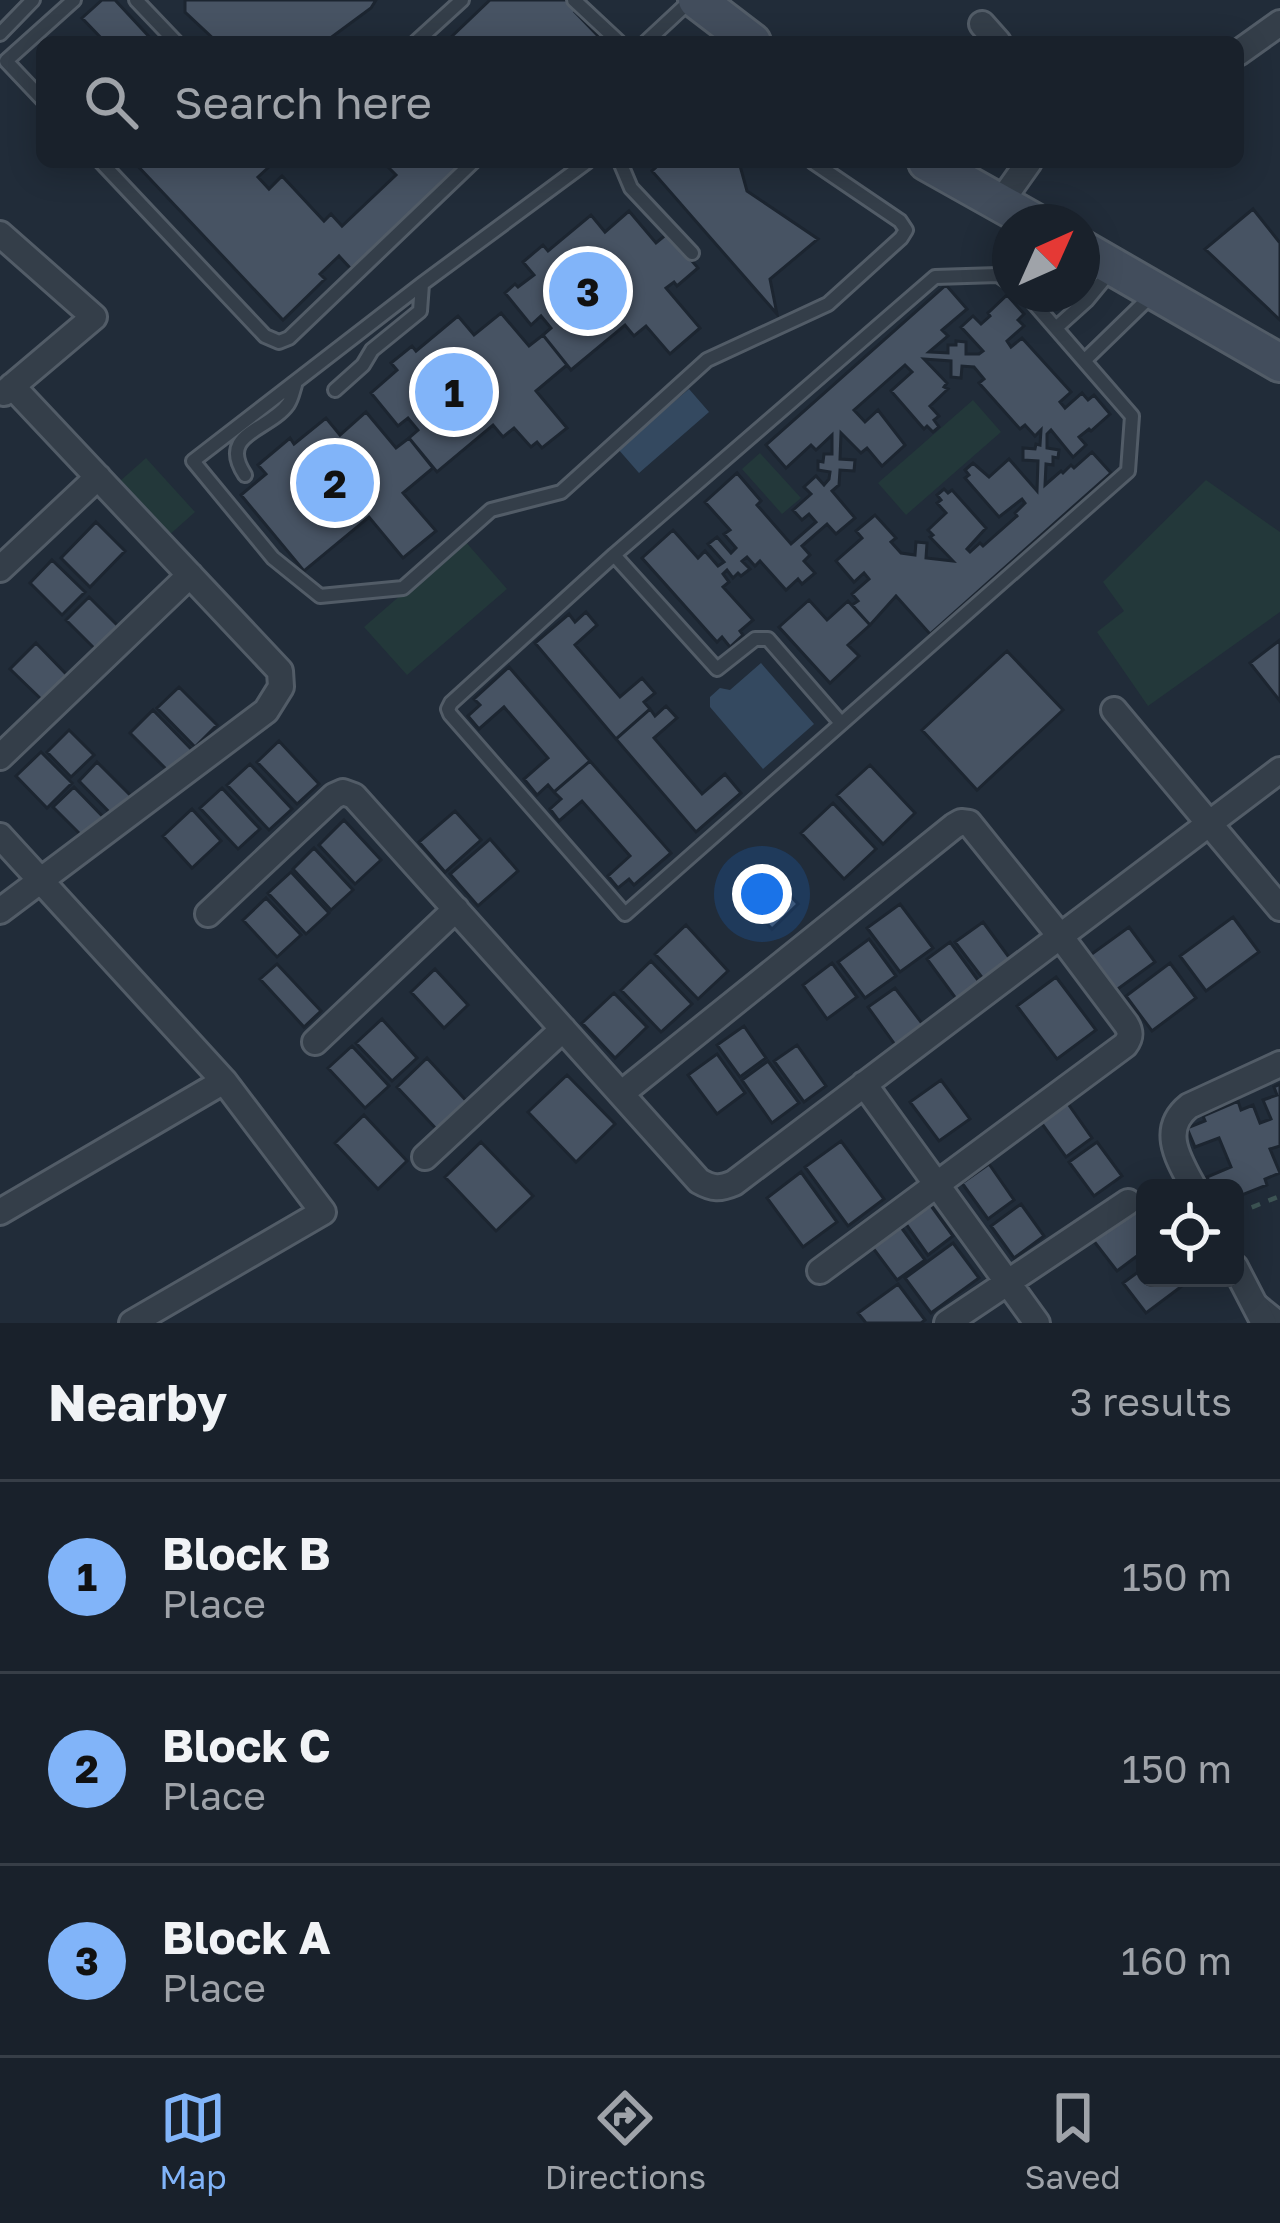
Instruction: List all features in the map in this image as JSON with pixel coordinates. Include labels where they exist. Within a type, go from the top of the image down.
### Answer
[{"type":"street","points":[[694,0],[740,36]]},
{"type":"street","points":[[1244,49],[1280,23]]},
{"type":"street","points":[[938,168],[1000,203],[1025,168]]},
{"type":"street","points":[[0,234],[94,317],[6,391],[98,477],[280,671],[281,688],[266,711],[0,911]]},
{"type":"street","points":[[1100,260],[1277,358]]},
{"type":"street","points":[[0,569],[98,477]]},
{"type":"street","points":[[0,757],[190,575]]},
{"type":"street","points":[[1114,710],[1280,908]]},
{"type":"street","points":[[208,914],[334,796],[344,792],[354,796],[699,1181],[721,1189],[1280,770]]},
{"type":"street","points":[[622,1093],[962,822],[976,830],[1126,1024],[1129,1039],[820,1271]]},
{"type":"street","points":[[0,836],[224,1081],[322,1212],[132,1323]]},
{"type":"street","points":[[315,1042],[456,909]]},
{"type":"street","points":[[425,1157],[563,1029]]},
{"type":"street","points":[[1190,1179],[1173,1143],[1178,1115],[1280,1064]]},
{"type":"street","points":[[0,1212],[224,1081]]},
{"type":"street","points":[[864,1084],[1037,1323]]},
{"type":"street","points":[[947,1323],[1128,1202]]},
{"type":"street","points":[[1244,1285],[1264,1323]]},
{"type":"lane","points":[[0,34],[33,0]]},
{"type":"lane","points":[[36,93],[3,58],[74,0]]},
{"type":"lane","points":[[136,0],[170,36]]},
{"type":"lane","points":[[423,36],[462,0]]},
{"type":"lane","points":[[574,0],[606,36]]},
{"type":"lane","points":[[651,36],[694,0]]},
{"type":"lane","points":[[107,168],[265,336],[279,342],[289,338],[467,168]]},
{"type":"lane","points":[[579,168],[193,461],[273,558],[320,596],[403,588],[490,510],[561,492],[707,360],[829,304],[906,230],[900,221],[822,168]]},
{"type":"lane","points":[[623,168],[631,188],[692,253]]},
{"type":"lane","points":[[1057,327],[1114,268]]},
{"type":"lane","points":[[992,275],[935,277],[451,703],[448,709],[625,914],[1128,470],[1132,416],[1043,312]]},
{"type":"lane","points":[[335,390],[372,350],[420,310],[422,284]]},
{"type":"lane","points":[[1085,360],[1154,293]]},
{"type":"lane","points":[[245,475],[236,461],[241,441],[288,404],[297,381]]},
{"type":"lane","points":[[614,555],[717,669],[755,639],[767,639],[842,723]]},
{"type":"lane","points":[[1248,1293],[1280,1318]]},
{"type":"path","points":[[1244,1210],[1280,1196]]},
{"type":"green space","points":[[973,400],[1001,432],[906,515],[878,483]]},
{"type":"green space","points":[[760,453],[801,498],[782,514],[742,469]]},
{"type":"green space","points":[[146,458],[195,512],[167,537],[119,482]]},
{"type":"green space","points":[[1206,480],[1280,532],[1280,612],[1148,706],[1097,632],[1124,611],[1103,582]]},
{"type":"green space","points":[[464,540],[507,589],[407,675],[364,627]]},
{"type":"water","points":[[689,389],[709,412],[639,473],[618,449]]},
{"type":"water","points":[[761,663],[814,724],[763,769],[710,707],[710,697],[720,688],[730,690]]},
{"type":"building","points":[[102,0],[115,0],[148,36],[99,36],[82,18]]},
{"type":"building","points":[[185,0],[376,0],[333,36],[211,36],[185,12]]},
{"type":"building","points":[[490,0],[569,0],[598,36],[452,36]]},
{"type":"building","points":[[140,168],[268,168],[258,177],[269,189],[282,176],[324,221],[331,214],[342,226],[396,175],[389,168],[460,168],[352,270],[339,256],[320,274],[325,279],[283,320]]},
{"type":"building","points":[[741,168],[747,191],[818,239],[770,279],[777,314],[652,171]]},
{"type":"building","points":[[1253,209],[1280,243],[1280,320],[1205,249]]},
{"type":"building","points":[[629,211],[656,243],[668,233],[698,268],[677,286],[674,282],[666,288],[700,328],[670,354],[646,326],[634,336],[625,325],[571,370],[543,335],[551,328],[541,316],[531,325],[505,293],[534,275],[523,262],[543,245],[548,251],[591,215],[605,232]]},
{"type":"building","points":[[946,285],[967,309],[942,330],[948,336],[929,352],[948,353],[948,345],[956,341],[966,342],[966,354],[979,354],[983,351],[961,327],[973,316],[981,324],[992,309],[1022,312],[1018,320],[1024,326],[1007,341],[1011,347],[1022,338],[1071,392],[1060,402],[1065,408],[1082,393],[1088,400],[1094,395],[1110,414],[1079,437],[1086,445],[1073,457],[1051,430],[1047,434],[1047,448],[1059,450],[1053,465],[1046,464],[1045,485],[1092,452],[1111,473],[930,634],[896,596],[870,625],[852,605],[858,601],[852,594],[869,579],[864,573],[854,582],[836,561],[862,538],[856,531],[875,515],[896,538],[891,542],[901,553],[915,555],[916,542],[927,543],[926,558],[953,561],[928,530],[946,513],[937,503],[944,489],[952,490],[986,528],[967,549],[970,552],[1017,516],[1025,503],[1022,499],[999,517],[965,478],[969,475],[965,470],[973,463],[989,477],[1009,459],[1037,491],[1038,461],[1023,460],[1023,448],[1040,445],[1041,430],[1035,436],[1025,425],[1020,429],[979,383],[984,379],[974,367],[962,366],[961,378],[951,377],[951,361],[924,359],[948,389],[930,406],[939,416],[934,420],[939,427],[933,432],[927,426],[924,429],[891,391],[912,372],[905,365],[854,410],[865,422],[878,410],[905,445],[882,466],[867,448],[861,453],[841,433],[840,459],[855,460],[854,471],[840,470],[839,485],[832,491],[855,518],[836,534],[827,524],[802,546],[810,555],[804,561],[815,573],[786,590],[760,561],[755,566],[747,557],[742,561],[750,569],[741,576],[738,573],[733,578],[727,570],[723,574],[729,582],[723,587],[753,620],[730,647],[722,637],[717,642],[642,558],[673,530],[698,558],[705,551],[718,566],[724,562],[708,544],[717,537],[731,553],[736,548],[724,534],[730,530],[705,502],[737,473],[791,544],[816,522],[809,514],[802,520],[793,510],[811,494],[804,487],[816,476],[824,485],[829,479],[830,472],[818,470],[818,461],[832,454],[832,435],[816,450],[811,445],[786,468],[766,445]]},
{"type":"building","points":[[501,313],[529,346],[543,335],[567,365],[536,391],[567,428],[542,448],[537,442],[531,447],[514,428],[503,437],[493,425],[437,472],[409,438],[418,430],[408,418],[398,426],[371,393],[397,370],[391,363],[412,346],[416,351],[458,316],[474,335]]},
{"type":"building","points":[[366,412],[396,448],[409,438],[433,468],[403,493],[436,531],[403,558],[369,517],[304,571],[241,495],[266,474],[258,465],[290,438],[294,444],[326,418],[340,435]]},
{"type":"building","points":[[96,522],[125,551],[90,587],[61,558]]},
{"type":"building","points":[[52,560],[85,592],[62,615],[30,583]]},
{"type":"building","points":[[89,597],[120,628],[97,651],[66,620]]},
{"type":"building","points":[[809,600],[827,620],[848,601],[870,625],[848,645],[859,656],[830,683],[779,627]]},
{"type":"building","points":[[586,612],[597,625],[575,645],[620,697],[642,678],[655,693],[644,702],[650,709],[616,739],[535,643],[569,614],[575,622]]},
{"type":"building","points":[[1280,640],[1280,701],[1250,663]]},
{"type":"building","points":[[36,643],[67,675],[42,700],[10,669]]},
{"type":"building","points":[[1007,651],[1063,710],[977,790],[922,730]]},
{"type":"building","points":[[509,667],[590,761],[554,792],[548,785],[537,795],[524,779],[548,758],[504,707],[479,729],[468,716],[480,705],[474,699]]},
{"type":"building","points":[[179,687],[217,725],[195,747],[157,708]]},
{"type":"building","points":[[666,706],[677,718],[654,738],[702,794],[725,774],[741,793],[696,832],[616,739],[650,709],[655,716]]},
{"type":"building","points":[[153,710],[193,751],[170,773],[130,733]]},
{"type":"building","points":[[69,730],[94,755],[71,777],[47,752]]},
{"type":"building","points":[[279,741],[319,784],[297,804],[257,762]]},
{"type":"building","points":[[41,752],[72,783],[47,808],[16,776]]},
{"type":"building","points":[[590,761],[671,853],[634,885],[629,879],[618,888],[608,876],[630,856],[582,801],[559,821],[550,809],[561,799],[554,792]]},
{"type":"building","points":[[97,762],[134,799],[115,818],[79,781]]},
{"type":"building","points":[[250,764],[292,809],[269,830],[227,785]]},
{"type":"building","points":[[870,765],[915,813],[883,844],[837,795]]},
{"type":"building","points":[[74,787],[107,821],[87,841],[53,807]]},
{"type":"building","points":[[222,788],[260,829],[238,849],[200,808]]},
{"type":"building","points":[[833,803],[876,849],[844,879],[801,833]]},
{"type":"building","points":[[192,809],[221,841],[192,868],[163,836]]},
{"type":"building","points":[[455,811],[481,840],[445,872],[419,842]]},
{"type":"building","points":[[344,820],[381,860],[355,884],[319,845]]},
{"type":"building","points":[[490,839],[518,871],[478,906],[450,874]]},
{"type":"building","points":[[314,848],[353,890],[331,910],[293,869]]},
{"type":"building","points":[[761,865],[798,904],[772,929],[735,890]]},
{"type":"building","points":[[291,872],[329,913],[306,934],[268,893]]},
{"type":"building","points":[[266,898],[301,935],[277,957],[243,920]]},
{"type":"building","points":[[900,904],[933,948],[900,972],[867,928]]},
{"type":"building","points":[[1233,917],[1259,952],[1206,991],[1180,956]]},
{"type":"building","points":[[983,922],[1014,964],[987,984],[955,942]]},
{"type":"building","points":[[686,925],[728,971],[698,999],[655,954]]},
{"type":"building","points":[[1129,927],[1155,962],[1115,991],[1089,956]]},
{"type":"building","points":[[869,939],[896,976],[865,998],[838,962]]},
{"type":"building","points":[[950,942],[980,983],[957,1000],[927,959]]},
{"type":"building","points":[[651,961],[692,1004],[661,1032],[621,990]]},
{"type":"building","points":[[832,963],[857,997],[827,1019],[803,985]]},
{"type":"building","points":[[1170,963],[1196,998],[1152,1031],[1126,996]]},
{"type":"building","points":[[277,964],[321,1011],[304,1027],[260,979]]},
{"type":"building","points":[[435,969],[468,1005],[444,1028],[411,992]]},
{"type":"building","points":[[1056,977],[1096,1030],[1057,1059],[1017,1006]]},
{"type":"building","points":[[895,988],[924,1026],[896,1046],[868,1007]]},
{"type":"building","points":[[614,993],[647,1027],[615,1058],[582,1023]]},
{"type":"building","points":[[382,1019],[417,1058],[392,1081],[356,1043]]},
{"type":"building","points":[[744,1026],[766,1058],[740,1077],[717,1045]]},
{"type":"building","points":[[797,1045],[826,1086],[804,1102],[774,1061]]},
{"type":"building","points":[[352,1046],[389,1086],[365,1108],[328,1068]]},
{"type":"building","points":[[717,1054],[745,1093],[717,1114],[688,1075]]},
{"type":"building","points":[[427,1058],[471,1106],[441,1134],[397,1087]]},
{"type":"building","points":[[768,1061],[799,1103],[772,1123],[742,1080]]},
{"type":"building","points":[[567,1075],[615,1124],[576,1162],[528,1112]]},
{"type":"building","points":[[941,1080],[970,1119],[939,1141],[910,1102]]},
{"type":"building","points":[[1280,1084],[1280,1146],[1270,1149],[1280,1173],[1265,1179],[1267,1185],[1244,1194],[1244,1179],[1208,1179],[1231,1167],[1219,1138],[1195,1147],[1187,1128],[1238,1101],[1241,1110],[1253,1105],[1260,1123],[1271,1119],[1263,1100],[1277,1095],[1274,1087]]},
{"type":"building","points":[[1066,1101],[1092,1138],[1066,1157],[1040,1121]]},
{"type":"building","points":[[364,1115],[407,1161],[378,1189],[335,1143]]},
{"type":"building","points":[[841,1141],[884,1199],[848,1226],[805,1167]]},
{"type":"building","points":[[481,1142],[533,1196],[496,1231],[445,1177]]},
{"type":"building","points":[[1097,1142],[1122,1176],[1094,1196],[1069,1162]]},
{"type":"building","points":[[989,1164],[1014,1200],[988,1219],[962,1183]]},
{"type":"building","points":[[801,1172],[837,1222],[803,1247],[767,1198]]},
{"type":"building","points":[[929,1203],[953,1236],[928,1255],[904,1221]]},
{"type":"building","points":[[1021,1204],[1044,1236],[1014,1258],[991,1226]]},
{"type":"building","points":[[1136,1208],[1136,1257],[1117,1271],[1093,1240]]},
{"type":"building","points":[[898,1223],[925,1260],[897,1280],[870,1244]]},
{"type":"building","points":[[953,1243],[979,1278],[931,1313],[905,1278]]},
{"type":"building","points":[[1136,1274],[1136,1287],[1181,1287],[1146,1313],[1123,1283]]},
{"type":"building","points":[[898,1284],[925,1320],[866,1323],[858,1313]]},
{"type":"place","name":"Block A","points":[[588,291]]},
{"type":"place","name":"Block B","points":[[454,392]]},
{"type":"place","name":"Block C","points":[[335,483]]}]
